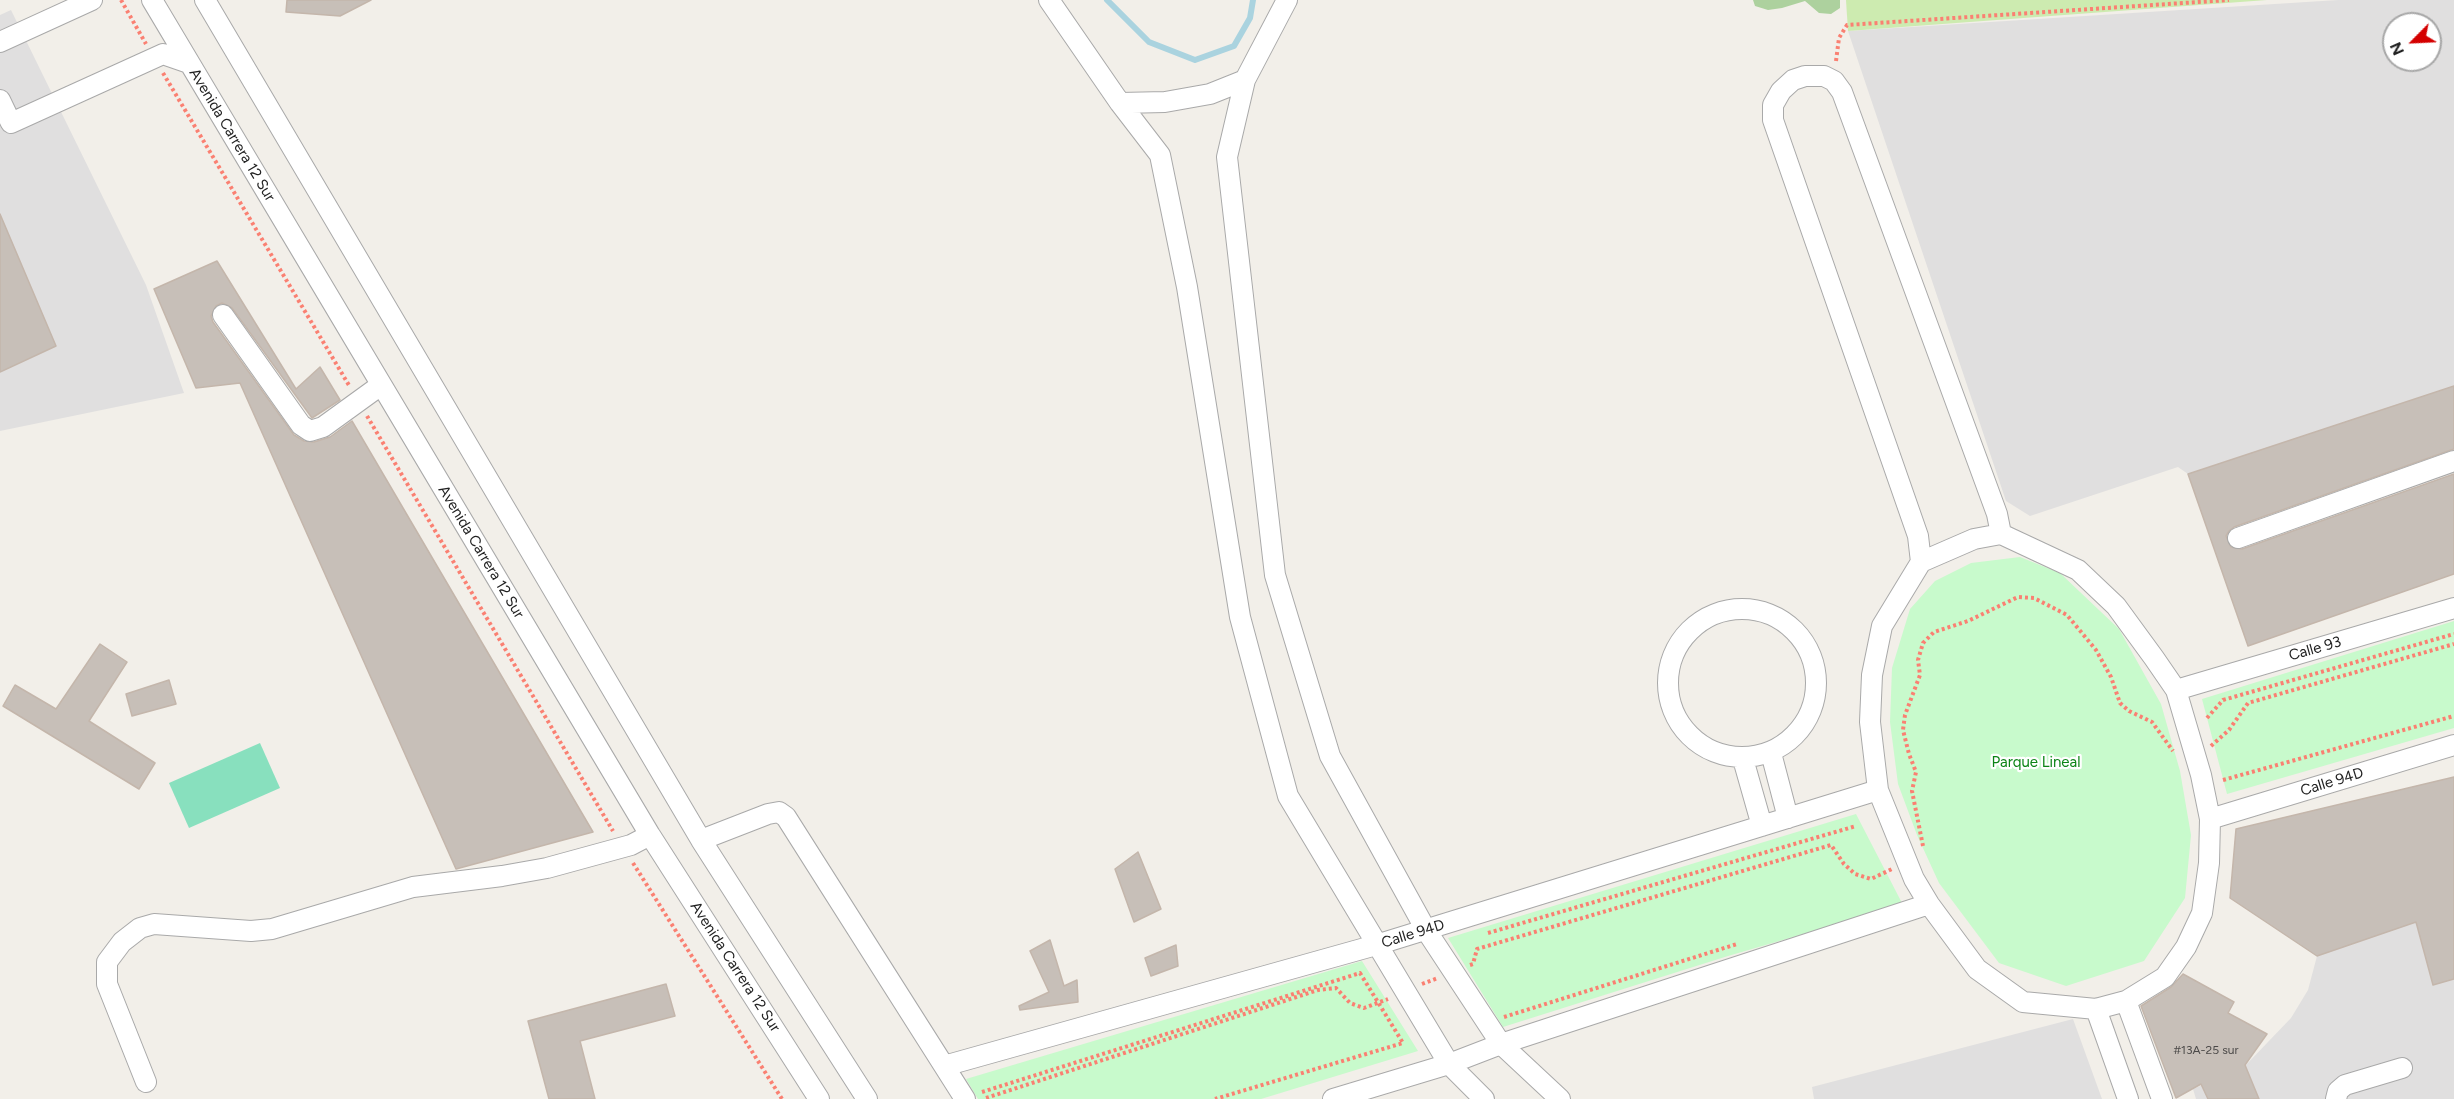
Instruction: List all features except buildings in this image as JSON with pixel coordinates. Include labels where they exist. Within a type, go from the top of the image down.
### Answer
[{"type":"street","points":[[0,42],[92,0]]},
{"type":"street","name":"Avenida Carrera 12 Sur","points":[[152,0],[650,835],[819,1099]]},
{"type":"street","points":[[205,0],[701,840],[867,1099]]},
{"type":"street","points":[[1049,0],[1120,104],[1160,155],[1187,287],[1240,617],[1288,796],[1449,1065],[1484,1099]]},
{"type":"street","points":[[1287,0],[1245,80],[1227,157],[1275,575],[1330,756],[1426,930],[1502,1044],[1560,1099]]},
{"type":"street","points":[[0,100],[10,123],[163,54],[189,63]]},
{"type":"street","points":[[1921,562],[1918,537],[1773,120],[1773,105],[1781,91],[1793,81],[1805,76],[1824,76],[1834,81],[1842,92],[1997,514],[2001,534]]},
{"type":"street","points":[[1120,104],[1165,102],[1210,94],[1245,80]]},
{"type":"street","points":[[223,315],[301,425],[310,431],[323,427],[381,385]]},
{"type":"street","points":[[2238,538],[2454,461]]},
{"type":"street","points":[[2001,534],[2078,570],[2116,606],[2176,690],[2194,751],[2210,819],[2209,863],[2202,913],[2187,947],[2164,976],[2126,1001],[2096,1009],[2023,1002],[1977,969],[1929,904],[1914,879],[1878,790],[1870,722],[1872,675],[1882,626],[1921,562],[1974,539],[2001,534]]},
{"type":"street","name":"Calle 93","points":[[2176,690],[2454,608]]},
{"type":"street","points":[[1728,609],[1759,610],[1788,623],[1808,647],[1817,677],[1813,709],[1797,736],[1771,753],[1743,759],[1712,752],[1686,733],[1671,706],[1668,675],[1677,645],[1699,622],[1728,609]]},
{"type":"street","name":"Calle 94D","points":[[2210,819],[2454,745]]},
{"type":"street","points":[[1771,753],[1788,818]]},
{"type":"street","points":[[1743,759],[1762,826]]},
{"type":"street","name":"Calle 94D","points":[[944,1066],[1376,945],[1878,790]]},
{"type":"street","points":[[701,840],[768,814],[779,812],[786,817],[944,1066],[974,1095]]},
{"type":"street","points":[[146,1082],[107,984],[107,962],[122,942],[140,928],[153,924],[251,931],[272,929],[413,887],[548,868],[623,847],[650,835]]},
{"type":"street","points":[[1333,1099],[1366,1094],[1502,1044],[1929,904]]},
{"type":"street","points":[[2126,1001],[2162,1099]]},
{"type":"street","points":[[2096,1009],[2128,1099]]},
{"type":"street","points":[[2336,1099],[2338,1091],[2345,1085],[2402,1068]]},
{"type":"path","points":[[121,0],[623,847],[782,1099]]},
{"type":"path","points":[[1834,81],[1839,38],[1847,25],[2229,0]]},
{"type":"path","points":[[1470,965],[1473,964],[1477,948],[1831,845],[1844,864],[1855,874],[1871,879],[1925,852],[1912,791],[1916,772],[1909,754],[1904,729],[1905,715],[1920,675],[1918,660],[1923,643],[1934,632],[1968,621],[2018,597],[2034,598],[2067,615],[2096,650],[2111,677],[2120,703],[2129,711],[2152,722],[2175,754],[2214,745],[2229,730],[2248,703],[2454,644]]},
{"type":"path","points":[[2207,718],[2223,700],[2454,634]]},
{"type":"path","points":[[2223,780],[2454,716]]},
{"type":"path","points":[[1478,936],[1856,826]]},
{"type":"path","points":[[1497,1009],[1503,1017],[1740,943]]},
{"type":"path","points":[[1465,958],[1475,974]]},
{"type":"path","points":[[974,1095],[1360,973],[1403,1043],[1215,1099]]},
{"type":"path","points":[[986,1098],[1318,990],[1336,988],[1350,1003],[1364,1008],[1380,1003]]},
{"type":"shaded area","points":[[2338,0],[2454,0],[2454,386],[2188,474],[2178,467],[2030,516],[2006,501],[1848,31]]},
{"type":"shaded area","points":[[11,10],[146,285],[184,393],[0,431],[0,15]]},
{"type":"shaded area","points":[[2454,909],[2454,1099],[2196,1099],[2193,1089],[2244,1067],[2291,1018],[2308,990],[2317,956]]},
{"type":"shaded area","points":[[2073,1019],[2102,1099],[1814,1099],[1812,1087]]},
{"type":"green space","points":[[1753,0],[1840,0],[1840,8],[1831,14],[1819,13],[1805,1],[1768,10],[1755,6]]},
{"type":"green space","points":[[1846,0],[2267,0],[1848,31]]},
{"type":"green space","name":"Parque Lineal","points":[[2020,557],[2060,573],[2119,629],[2161,704],[2180,771],[2191,835],[2185,898],[2144,961],[2066,986],[1999,963],[1939,883],[1917,835],[1898,784],[1890,722],[1892,668],[1910,609],[1935,581],[1971,563]]},
{"type":"green space","points":[[2454,621],[2454,728],[2227,794],[2202,699]]},
{"type":"green space","points":[[260,743],[280,788],[189,828],[169,783]]},
{"type":"green space","points":[[1856,814],[1903,905],[1728,956],[1503,1027],[1448,938]]},
{"type":"green space","points":[[1362,961],[1418,1051],[1261,1099],[978,1099],[966,1079]]},
{"type":"waterway","points":[[1107,0],[1149,42],[1195,60],[1234,46],[1250,18],[1253,0]]}]
